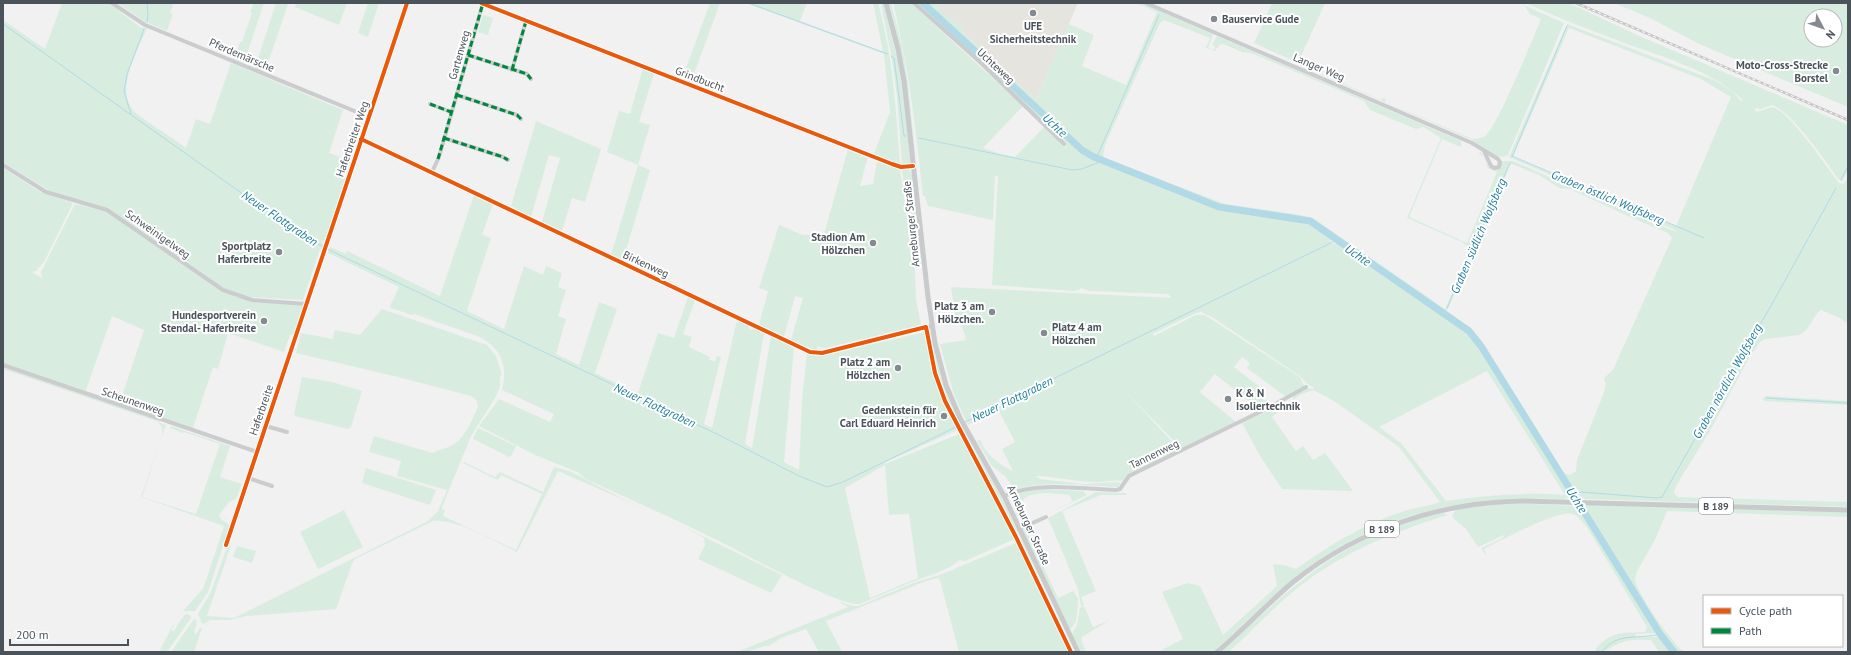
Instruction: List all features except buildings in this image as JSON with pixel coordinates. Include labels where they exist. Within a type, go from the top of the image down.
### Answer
[{"type":"main road","name":"Arneburger Straße","points":[[886,3],[900,59],[932,326],[946,386],[964,426],[986,461],[1004,496],[1078,652]]},
{"type":"main road","name":"B 189","points":[[1217,652],[1281,593],[1310,570],[1351,544],[1384,528],[1434,511],[1476,504],[1507,501],[1848,510]]},
{"type":"street","name":"Pferdemärsche","points":[[112,3],[145,25],[369,117]]},
{"type":"street","name":"Haferbreiter Weg","points":[[314,282],[407,3]]},
{"type":"street","name":"Grindbucht","points":[[483,3],[896,166],[914,166]]},
{"type":"street","name":"Gartenweg","points":[[432,172],[444,138],[483,3]]},
{"type":"street","name":"Uchteweg","points":[[914,3],[980,62],[1064,144]]},
{"type":"street","name":"Langer Weg","points":[[1146,3],[1472,143],[1500,160],[1499,167],[1494,168],[1491,166],[1484,151]]},
{"type":"street","points":[[512,70],[526,21]]},
{"type":"street","points":[[468,55],[527,74],[531,79]]},
{"type":"street","points":[[457,94],[517,115],[521,119]]},
{"type":"street","points":[[430,104],[451,112]]},
{"type":"street","points":[[444,138],[503,157],[508,160]]},
{"type":"street","name":"Birkenweg","points":[[361,139],[810,352],[822,353],[932,326]]},
{"type":"street","name":"Schweinigelweg","points":[[3,165],[46,192],[107,210],[223,290],[252,300],[306,304]]},
{"type":"street","name":"Haferbreite","points":[[226,545],[314,282]]},
{"type":"street","name":"Scheunenweg","points":[[3,365],[257,452]]},
{"type":"street","name":"Tannenweg","points":[[1004,496],[1021,490],[1044,486],[1116,490],[1122,486],[1129,476],[1270,407],[1306,387]]},
{"type":"street","name":"Haferbreite","points":[[266,426],[287,432]]},
{"type":"street","points":[[248,478],[272,486]]},
{"type":"street","points":[[1019,529],[1046,517]]},
{"type":"shaded area","points":[[941,3],[1078,3],[1036,100],[938,9]]},
{"type":"green space","points":[[62,3],[109,3],[140,27],[147,28],[129,72],[127,95],[130,106],[137,114],[186,148],[196,119],[210,124],[231,63],[343,110],[329,153],[349,160],[352,152],[355,154],[326,240],[322,243],[324,244],[323,249],[320,249],[303,300],[249,297],[221,288],[109,210],[51,192],[3,162],[3,20],[45,49]]},
{"type":"green space","points":[[118,3],[174,3],[170,13],[173,14],[167,31],[145,22]]},
{"type":"green space","points":[[254,3],[264,3],[244,63],[234,59],[240,42],[242,42]]},
{"type":"green space","points":[[276,3],[288,4],[265,72],[255,68]]},
{"type":"green space","points":[[296,3],[347,3],[339,25],[295,7]]},
{"type":"green space","points":[[368,3],[379,3],[368,37],[358,33]]},
{"type":"green space","points":[[710,3],[720,3],[691,82],[682,79]]},
{"type":"green space","points":[[746,3],[807,3],[800,21],[883,52],[873,3],[878,3],[890,63],[900,165],[874,154],[890,112],[884,54]]},
{"type":"green space","points":[[881,3],[884,3],[900,70],[911,162],[909,164],[902,165],[897,96],[891,54]]},
{"type":"green space","points":[[889,3],[891,3],[902,45],[908,83],[915,153],[901,52]]},
{"type":"green space","points":[[893,3],[911,3],[1023,106],[983,148],[1015,157],[1044,127],[1064,147],[1067,147],[916,3],[941,3],[938,9],[964,29],[963,32],[1036,100],[1069,24],[1094,35],[1082,66],[1126,85],[1157,12],[1136,3],[1142,3],[1213,34],[1208,48],[1214,50],[1215,46],[1212,45],[1217,36],[1461,141],[1461,147],[1442,139],[1409,217],[1467,243],[1497,172],[1488,168],[1483,156],[1490,168],[1493,169],[1503,161],[1513,161],[1679,233],[1673,229],[1509,157],[1567,24],[1714,80],[1732,91],[1714,79],[1682,64],[1580,26],[1526,3],[1569,3],[1637,35],[1848,125],[1848,171],[1842,181],[1838,179],[1798,126],[1780,109],[1772,105],[1761,109],[1755,108],[1755,111],[1761,111],[1772,107],[1782,112],[1799,130],[1839,183],[1843,184],[1848,178],[1848,324],[1840,318],[1821,310],[1815,316],[1807,330],[1799,335],[1765,339],[1760,342],[1750,356],[1711,429],[1676,486],[1674,493],[1678,497],[1848,502],[1848,507],[1586,499],[1578,497],[1581,493],[1580,491],[1574,493],[1569,486],[1477,337],[1470,329],[1310,220],[1222,206],[1179,190],[1179,192],[1227,211],[1304,221],[1333,239],[1330,241],[1332,244],[1338,243],[1465,332],[1478,344],[1567,489],[1570,497],[1563,499],[1494,501],[1461,505],[1428,511],[1397,521],[1366,533],[1336,549],[1306,569],[1213,652],[1158,652],[1183,639],[1162,592],[1187,583],[1200,586],[1223,635],[1277,586],[1273,564],[1284,565],[1296,569],[1347,536],[1375,522],[1404,511],[1440,502],[1399,447],[1331,399],[1313,390],[1300,395],[1293,400],[1293,396],[1306,388],[1314,388],[1306,383],[1300,376],[1212,317],[1201,312],[1152,334],[1154,336],[1196,315],[1205,315],[1300,377],[1304,386],[1286,397],[1247,368],[1250,363],[1242,357],[1234,367],[1261,388],[1257,394],[1270,404],[1258,410],[1215,374],[1200,392],[1236,422],[1182,449],[1122,388],[1177,447],[1178,450],[1176,452],[1127,476],[1122,481],[1087,482],[1035,476],[1040,479],[1083,484],[1121,483],[1118,487],[1052,484],[1014,490],[1006,477],[992,466],[977,441],[980,439],[989,454],[1003,466],[1013,471],[1002,449],[1015,442],[998,409],[968,425],[954,395],[940,344],[966,340],[960,322],[956,321],[951,287],[1172,298],[1168,294],[1089,291],[1081,288],[1073,291],[992,285],[998,176],[995,176],[993,220],[928,206],[925,196],[923,196],[911,99],[899,27]],"holes":[[[1164,20],[1210,38],[1206,48],[1215,51],[1219,45],[1223,44],[1242,52],[1251,53],[1364,101],[1370,110],[1416,129],[1423,127],[1441,138],[1407,218],[1462,242],[1471,250],[1445,309],[1313,218],[1225,204],[1105,158],[1103,155],[1105,145],[1160,23]],[[1569,28],[1701,79],[1731,97],[1676,226],[1513,157]],[[1733,92],[1743,100],[1741,101]],[[1512,164],[1539,175],[1559,188],[1570,189],[1668,233],[1672,238],[1613,370],[1604,378],[1606,384],[1603,395],[1577,460],[1576,471],[1570,475],[1564,473],[1477,336],[1471,329],[1447,311],[1510,165]],[[1487,371],[1565,495],[1506,495],[1446,501],[1401,443],[1379,427]]]},
{"type":"green space","points":[[1272,3],[1325,3],[1298,63],[1254,43]]},
{"type":"green space","points":[[1519,3],[1564,23],[1508,155],[1503,157],[1488,152],[1470,139],[1322,75],[1381,100],[1383,98],[1386,99],[1385,102],[1473,139],[1478,139],[1485,136],[1498,117],[1541,19],[1530,14],[1525,6]]},
{"type":"green space","points":[[1614,3],[1848,3],[1848,107],[1699,44],[1650,18]]},
{"type":"green space","points":[[483,15],[493,18],[488,35],[478,32]]},
{"type":"green space","points":[[643,68],[654,73],[639,122],[650,125],[638,165],[607,152],[619,111],[630,114]]},
{"type":"green space","points":[[536,121],[601,149],[585,202],[572,198],[562,231],[542,222],[560,158],[549,155],[531,217],[511,206]]},
{"type":"green space","name":"Stadion Am Hölzchen","points":[[848,149],[861,154],[861,157],[868,156],[860,186],[873,184],[877,160],[900,169],[915,273],[916,300],[921,325],[826,348],[818,347],[816,351],[791,340],[803,298],[795,296],[784,337],[759,325],[768,291],[759,288],[779,225],[803,235],[824,234]]},
{"type":"green space","points":[[638,165],[650,170],[623,260],[611,255]]},
{"type":"green space","points":[[3,168],[39,191],[73,203],[44,262],[36,271],[32,272],[42,278],[41,272],[75,204],[108,212],[218,289],[237,297],[302,305],[303,309],[295,334],[290,335],[284,352],[228,333],[218,369],[213,367],[193,428],[197,429],[196,430],[132,408],[131,404],[129,407],[90,394],[90,392],[120,402],[144,330],[112,316],[86,390],[88,392],[3,363]]},
{"type":"green space","points":[[902,169],[908,169],[912,173],[914,191],[912,193],[905,194]]},
{"type":"green space","points":[[474,195],[493,204],[482,235],[491,238],[467,311],[504,329],[524,266],[543,275],[546,266],[562,273],[558,287],[566,290],[558,316],[566,319],[556,354],[579,365],[599,302],[617,309],[595,373],[638,393],[658,333],[674,338],[688,297],[695,300],[683,334],[692,337],[689,347],[710,357],[709,360],[715,361],[717,356],[721,357],[704,424],[712,428],[737,320],[748,325],[748,328],[752,330],[754,328],[764,333],[745,444],[752,448],[771,336],[794,347],[784,462],[799,470],[802,400],[807,353],[817,356],[826,355],[925,332],[937,384],[957,430],[886,462],[885,464],[959,434],[1015,539],[965,561],[960,560],[943,570],[860,604],[833,597],[813,589],[721,542],[586,479],[577,472],[535,455],[479,426],[499,399],[550,422],[554,414],[502,390],[504,373],[502,359],[494,347],[488,342],[480,337],[414,314],[412,315],[391,308],[390,306],[399,287],[328,253],[330,247],[346,254],[347,251],[440,296]],"holes":[[[885,465],[889,515],[909,514],[918,578],[870,598],[845,488]]]},
{"type":"green space","points":[[912,196],[915,198],[922,259],[920,259],[921,264],[917,268],[906,197]]},
{"type":"green space","points":[[382,309],[487,345],[496,356],[502,375],[500,376],[500,387],[495,398],[471,436],[442,507],[442,509],[445,510],[443,516],[516,550],[542,494],[501,475],[498,480],[463,463],[464,462],[495,477],[500,472],[543,492],[554,467],[561,468],[647,510],[558,471],[517,552],[464,527],[443,521],[433,521],[355,559],[336,609],[247,616],[230,620],[210,620],[204,624],[202,623],[198,614],[211,592],[228,544],[231,545],[207,616],[234,618],[428,521],[438,511],[447,490],[397,476],[401,461],[369,452],[374,436],[433,453],[451,446],[461,438],[468,429],[478,407],[477,401],[471,396],[296,353],[301,333],[333,339],[335,330],[360,335]]},
{"type":"green space","points":[[927,330],[930,333],[941,377],[958,421],[955,421],[938,379]]},
{"type":"green space","points":[[3,367],[155,419],[164,425],[166,424],[142,497],[196,514],[220,444],[184,432],[183,433],[170,428],[171,426],[230,446],[220,477],[242,484],[236,499],[229,502],[219,515],[222,520],[230,525],[208,592],[195,611],[183,611],[178,616],[203,589],[224,526],[141,497],[161,439],[162,427],[156,421],[3,369]]},
{"type":"green space","points":[[302,377],[332,382],[362,391],[351,427],[348,429],[295,416],[294,414]]},
{"type":"green space","points":[[1767,396],[1848,401],[1848,405],[1764,401],[1763,398]]},
{"type":"green space","points":[[1273,408],[1277,413],[1272,417],[1296,451],[1303,446],[1313,460],[1325,453],[1353,491],[1282,489],[1260,456],[1242,423]]},
{"type":"green space","points":[[478,428],[516,446],[511,456],[509,457],[473,439]]},
{"type":"green space","points":[[964,430],[1000,494],[1019,534],[1018,538],[961,432]]},
{"type":"green space","points":[[366,468],[436,490],[430,505],[362,483]]},
{"type":"green space","points":[[1041,489],[1083,491],[1087,495],[1045,515],[1073,501],[1069,495],[1041,493],[1027,497],[1023,500],[1021,508],[1027,523],[1044,516],[1024,526],[1016,493]]},
{"type":"green space","points":[[1096,492],[1126,493],[1126,495],[1101,495],[1062,511],[1096,591],[1081,597],[1084,605],[1081,606],[1078,589],[1048,518]]},
{"type":"green space","points":[[1515,503],[1577,506],[1656,633],[1636,634],[1636,637],[1658,637],[1670,652],[1659,652],[1651,640],[1633,640],[1626,641],[1606,650],[1594,652],[1605,640],[1616,634],[1645,632],[1647,627],[1588,529],[1575,515],[1566,514],[1555,516],[1542,521],[1484,549],[1485,554],[1481,548],[1503,538],[1504,535],[1478,547],[1466,529],[1454,519],[1452,515],[1456,510],[1475,506]]},
{"type":"green space","points":[[1583,506],[1848,512],[1848,517],[1667,511],[1655,540],[1637,571],[1635,580],[1637,587],[1656,618],[1684,652],[1678,652],[1671,645],[1651,616]]},
{"type":"green space","points":[[344,510],[363,547],[318,569],[300,532]]},
{"type":"green space","points":[[1443,513],[1447,515],[1411,527],[1377,541],[1328,566],[1290,594],[1229,652],[1221,652],[1296,585],[1349,548],[1378,533],[1409,521]]},
{"type":"green space","points":[[1035,523],[1026,529],[1058,598],[1073,591],[1078,598],[1076,621],[1071,629],[1069,628],[1023,531],[1025,528]]},
{"type":"green space","points":[[680,525],[782,575],[771,593],[698,559],[705,545],[704,538]]},
{"type":"green space","points":[[1019,540],[1023,542],[1073,652],[1072,652]]},
{"type":"green space","points":[[1016,543],[1069,652],[959,652],[940,580],[938,578],[926,581],[826,621],[842,652],[819,652],[806,629],[781,638],[769,646],[747,652],[737,652],[848,607],[838,601],[853,606],[859,606],[913,583],[942,574]]},
{"type":"green space","points":[[237,546],[256,551],[252,563],[233,557]]},
{"type":"green space","points":[[1084,606],[1093,627],[1110,620],[1082,637],[1082,642],[1086,652],[1081,652],[1072,634],[1077,625],[1080,608]]},
{"type":"green space","points":[[186,614],[190,615],[191,618],[167,652],[159,652],[173,625],[171,630],[174,631],[181,619]]},
{"type":"green space","points":[[194,619],[197,621],[194,633],[196,634],[200,628],[202,628],[194,652],[171,652]]},
{"type":"waterway","points":[[147,3],[147,22]]},
{"type":"waterway","points":[[748,3],[888,54]]},
{"type":"waterway","name":"Uchte","points":[[923,3],[1082,150],[1094,157],[1219,207],[1310,221],[1469,331],[1481,346],[1660,634],[1674,652]]},
{"type":"waterway","points":[[1096,159],[1159,15]]},
{"type":"waterway","name":"Neuer Flottgraben","points":[[3,24],[264,209],[324,247]]},
{"type":"waterway","name":"Graben südlich Wolfsberg","points":[[1512,157],[1567,26]]},
{"type":"waterway","points":[[131,114],[124,91],[127,74],[144,29]]},
{"type":"waterway","points":[[891,56],[894,58],[904,136],[906,136]]},
{"type":"waterway","points":[[919,138],[1072,170],[1082,169],[1102,161]]},
{"type":"waterway","name":"Graben östlich Wolfsberg","points":[[1512,156],[1704,238]]},
{"type":"waterway","name":"Graben südlich Wolfsberg","points":[[1447,308],[1510,163]]},
{"type":"waterway","name":"Graben nördlich Wolfsberg","points":[[1841,180],[1848,166]]},
{"type":"waterway","name":"Graben nördlich Wolfsberg","points":[[1573,495],[1581,492],[1657,498],[1662,497],[1836,188]]},
{"type":"waterway","name":"Neuer Flottgraben","points":[[965,422],[1337,240]]},
{"type":"waterway","name":"Neuer Flottgraben","points":[[327,249],[719,435],[799,476],[827,487],[843,482],[962,424]]},
{"type":"waterway","points":[[1766,398],[1848,403]]},
{"type":"waterway","points":[[1602,652],[1614,641],[1629,637],[1652,636],[1660,634]]},
{"type":"railway","points":[[1576,3],[1848,120]]},
{"type":"marked path","points":[[438,159],[483,3]]},
{"type":"marked path","points":[[512,70],[526,21]]},
{"type":"marked path","points":[[468,55],[527,74],[531,79]]},
{"type":"marked path","points":[[457,95],[517,115],[521,119]]},
{"type":"marked path","points":[[430,104],[451,112]]},
{"type":"marked path","points":[[444,138],[503,157],[508,160]]},
{"type":"cycle path","points":[[226,545],[407,3]]},
{"type":"cycle path","points":[[481,3],[892,164],[901,167],[913,166]]},
{"type":"cycle path","points":[[361,139],[810,352],[822,353],[926,327],[935,373],[945,401],[1016,537],[1071,652]]},
{"type":"place","name":"UFE Sicherheitstechnik","points":[[1033,13]]},
{"type":"place","name":"Bauservice Gude","points":[[1214,19]]},
{"type":"place","name":"Moto-Cross-Strecke Borstel","points":[[1836,71]]},
{"type":"place","name":"Stadion Am Hölzchen","points":[[873,243]]},
{"type":"place","name":"Sportplatz Haferbreite","points":[[279,252]]},
{"type":"place","name":"Platz 3 am Hölzchen.","points":[[992,312]]},
{"type":"place","name":"Hundesportverein Stendal- Haferbreite","points":[[264,321]]},
{"type":"place","name":"Platz 4 am Hölzchen","points":[[1044,333]]},
{"type":"place","name":"Platz 2 am Hölzchen","points":[[898,368]]},
{"type":"place","name":"K & N Isoliertechnik","points":[[1228,399]]},
{"type":"place","name":"Gedenkstein für Carl Eduard Heinrich","points":[[944,416]]}]
